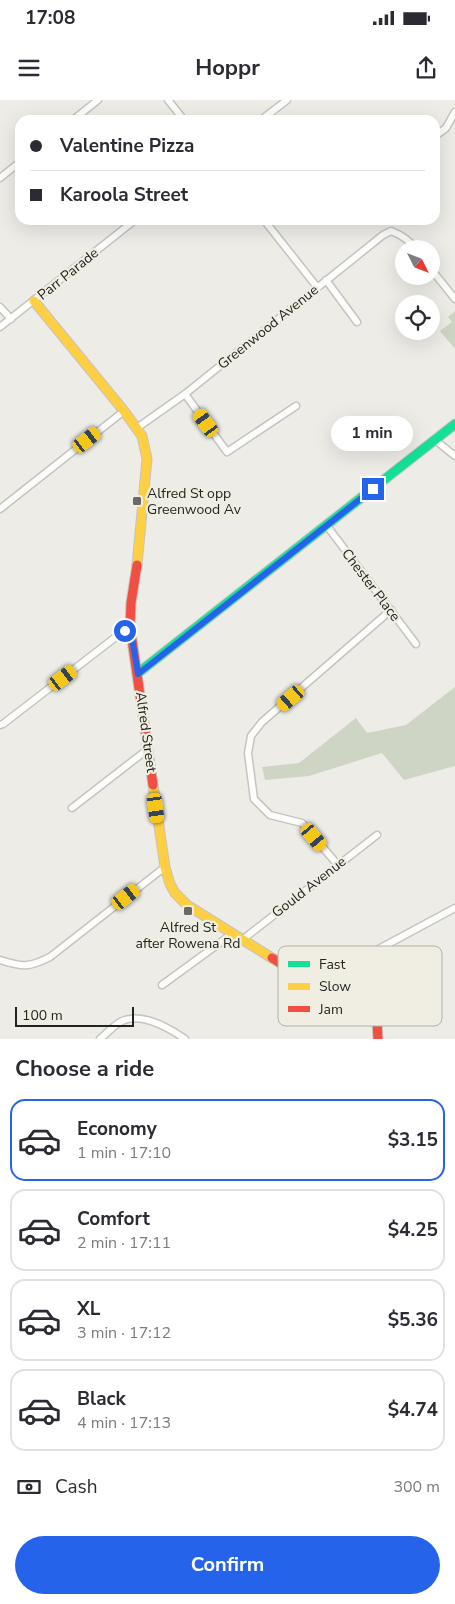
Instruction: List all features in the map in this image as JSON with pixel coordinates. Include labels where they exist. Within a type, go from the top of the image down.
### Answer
[{"type":"street","points":[[79,115],[98,100]]},
{"type":"street","points":[[168,100],[180,115]]},
{"type":"street","points":[[268,115],[287,100]]},
{"type":"street","points":[[440,132],[446,128],[455,112]]},
{"type":"street","points":[[0,178],[15,166]]},
{"type":"street","name":"Parr Parade","points":[[0,327],[129,225]]},
{"type":"street","points":[[268,225],[318,287]]},
{"type":"street","name":"Greenwood Avenue","points":[[137,428],[185,394],[383,236],[392,231],[408,240]]},
{"type":"street","points":[[326,280],[357,322]]},
{"type":"street","points":[[440,280],[455,299]]},
{"type":"street","name":"Alfred Street","points":[[34,301],[124,411],[137,428],[145,445],[147,464],[130,626],[165,867],[171,890],[180,900],[278,963]]},
{"type":"street","points":[[0,306],[11,319]]},
{"type":"street","points":[[185,394],[227,452],[296,406]]},
{"type":"street","points":[[0,509],[124,411]]},
{"type":"street","points":[[138,674],[455,424]]},
{"type":"street","points":[[435,440],[455,456]]},
{"type":"street","name":"Chester Place","points":[[327,526],[416,644]]},
{"type":"street","points":[[336,864],[302,823],[270,815],[254,799],[248,753],[251,736],[262,722],[391,610]]},
{"type":"street","points":[[0,725],[130,626]]},
{"type":"street","points":[[72,808],[148,749]]},
{"type":"street","name":"Gould Avenue","points":[[242,940],[336,864],[377,834]]},
{"type":"street","points":[[0,960],[17,965],[33,965],[50,957],[165,867]]},
{"type":"street","points":[[384,946],[455,908]]},
{"type":"street","points":[[162,985],[232,934]]},
{"type":"street","points":[[100,1039],[122,1021],[144,1018],[166,1026],[186,1039]]},
{"type":"street","points":[[377,1026],[378,1039]]},
{"type":"green space","points":[[455,311],[455,349],[440,331],[452,322],[448,317]]},
{"type":"green space","points":[[455,687],[455,766],[404,780],[382,753],[309,776],[265,780],[262,767],[299,763],[356,718],[367,733],[406,725]]},
{"type":"traffic: fast","points":[[138,673],[455,424]]},
{"type":"traffic: slow","points":[[34,301],[124,411],[142,436],[147,459],[137,565]]},
{"type":"traffic: slow","points":[[153,785],[165,867],[175,893],[187,905],[272,958]]},
{"type":"traffic: jam","points":[[137,565],[131,603],[130,626],[153,785]]},
{"type":"traffic: jam","points":[[272,958],[278,962]]},
{"type":"traffic: jam","points":[[377,1026],[378,1039]]},
{"type":"place","name":"Alfred St opp Greenwood Av","points":[[137,501]]},
{"type":"place","name":"Alfred St after Rowena Rd","points":[[188,911]]},
{"type":"route","points":[[125,631],[130,626],[138,674],[373,489]]}]
